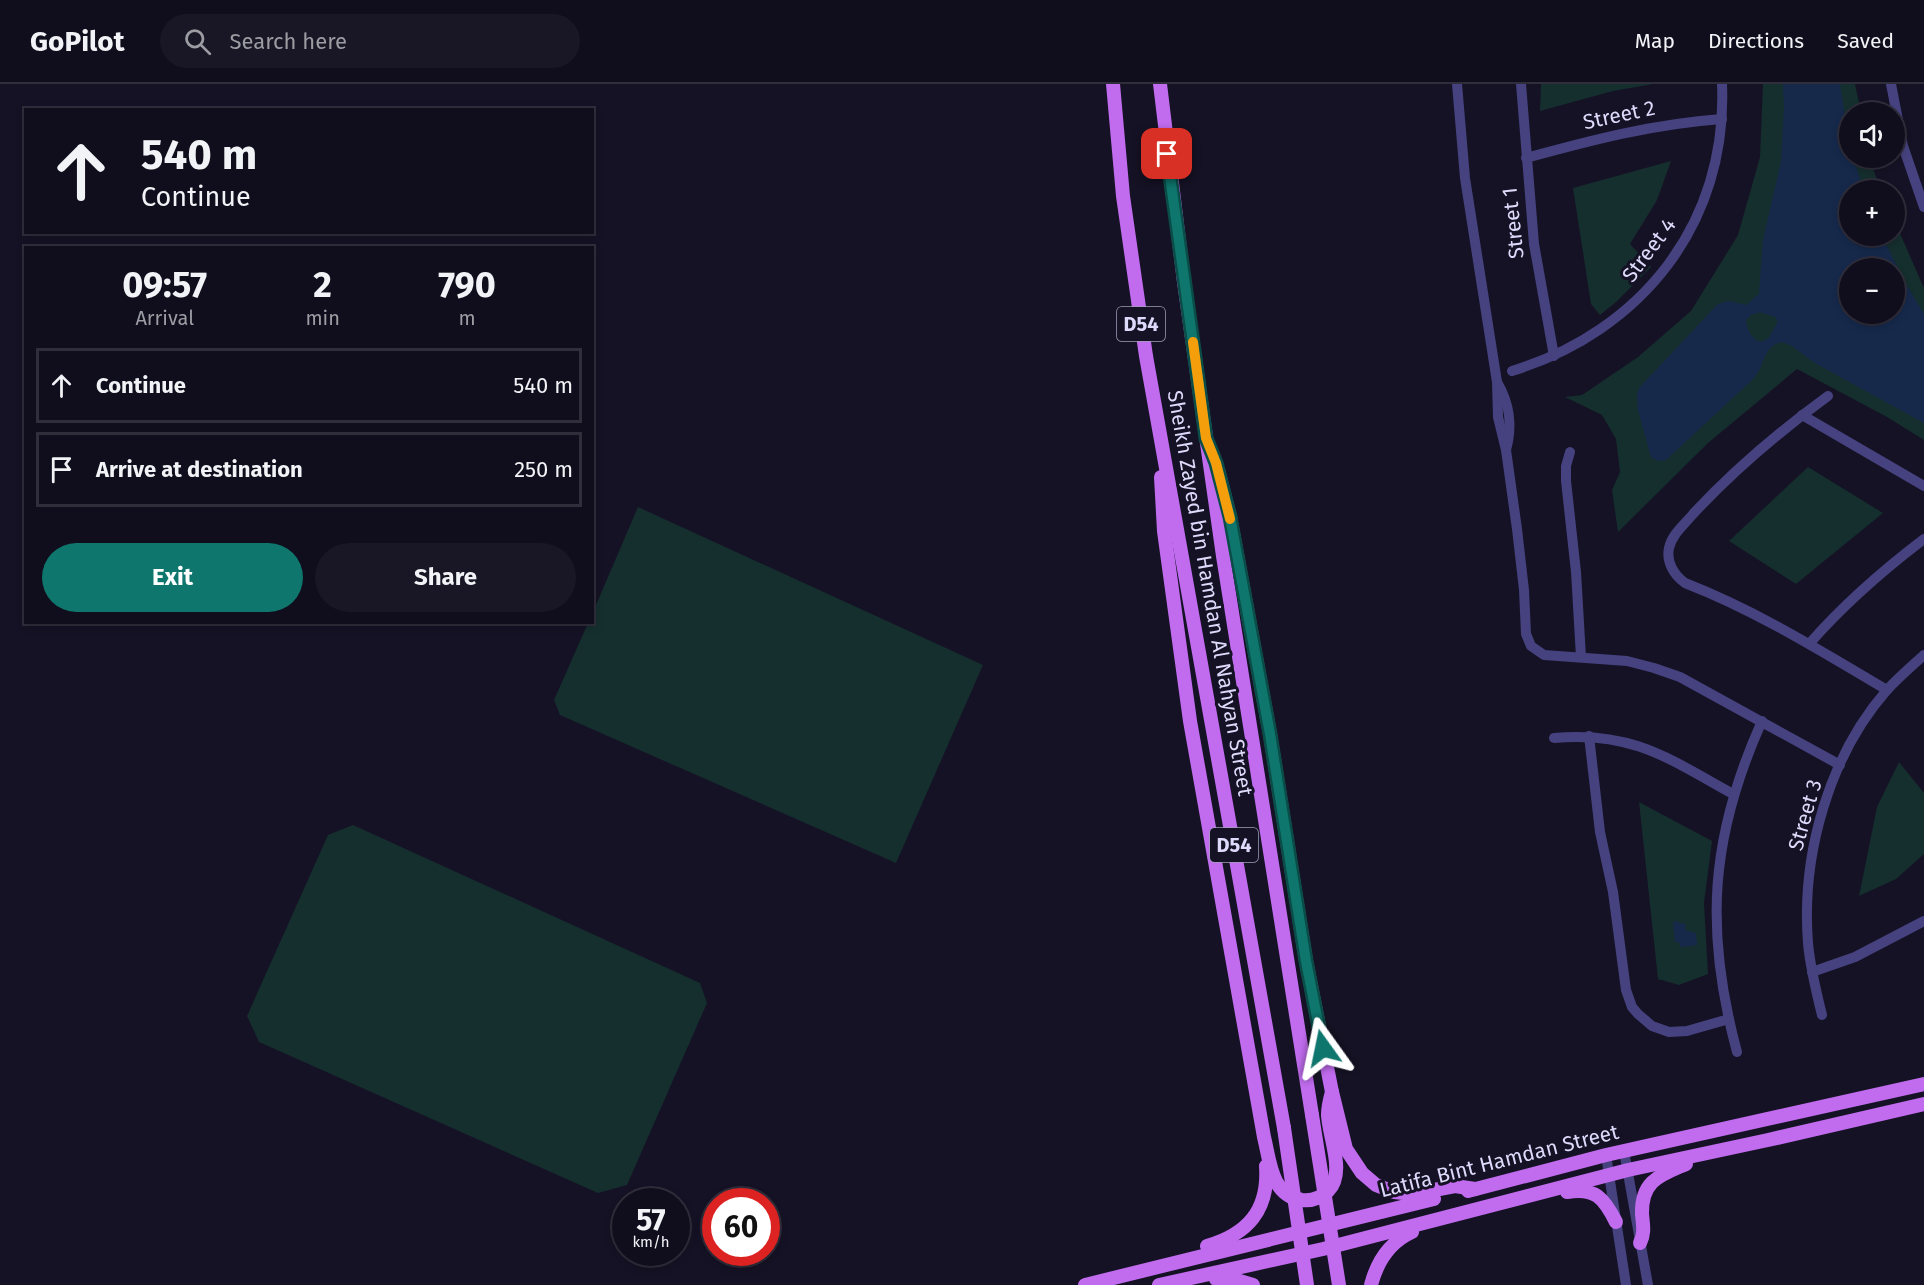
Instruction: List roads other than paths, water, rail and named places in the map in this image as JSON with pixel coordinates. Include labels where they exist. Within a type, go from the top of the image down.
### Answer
[{"type":"main road","name":"Sheikh Zayed bin Hamdan Al Nahyan Street","points":[[1113,84],[1123,196],[1146,356],[1284,1128],[1307,1285]]},
{"type":"main road","name":"Sheikh Zayed bin Hamdan Al Nahyan Street","points":[[1160,84],[1173,199],[1206,438],[1339,1285]]},
{"type":"main road","points":[[1160,435],[1164,531],[1190,721],[1264,1137],[1272,1172],[1280,1189],[1288,1196],[1313,1200],[1321,1197],[1334,1183],[1336,1173],[1328,1114],[1332,1092]]},
{"type":"main road","points":[[1206,438],[1216,463],[1230,517],[1270,734],[1306,961],[1343,1140],[1350,1158],[1362,1173],[1376,1185],[1394,1192],[1413,1194],[1455,1186],[1475,1189]]},
{"type":"main road","name":"Latifa Bint Hamdan Street","points":[[1085,1285],[1605,1155],[1924,1084]]},
{"type":"main road","name":"Latifa Bint Hamdan Street","points":[[1159,1285],[1323,1249],[1609,1174],[1924,1104]]},
{"type":"main road","points":[[1768,1140],[1792,1142],[1924,1112]]},
{"type":"main road","points":[[1137,1272],[1176,1255],[1225,1241],[1247,1226],[1259,1209],[1266,1190],[1264,1137]]},
{"type":"main road","points":[[1640,1243],[1644,1233],[1644,1202],[1650,1184],[1663,1173],[1685,1165],[1690,1155]]},
{"type":"main road","points":[[1547,1190],[1561,1192],[1581,1190],[1592,1193],[1605,1201],[1616,1222]]},
{"type":"main road","points":[[1371,1285],[1381,1259],[1399,1239],[1415,1230],[1464,1221],[1476,1215],[1483,1208]]},
{"type":"main road","points":[[1184,1285],[1222,1278],[1253,1285]]},
{"type":"street","points":[[1457,84],[1465,178],[1497,382],[1504,394],[1510,415],[1510,438],[1506,450],[1521,566],[1527,638],[1531,646],[1544,655],[1627,661],[1667,672],[1701,687],[1840,765]]},
{"type":"street","name":"Street 1","points":[[1521,84],[1534,244],[1554,356]]},
{"type":"street","name":"Street 4","points":[[1512,371],[1554,356],[1605,327],[1635,301],[1664,270],[1690,230],[1707,192],[1719,152],[1722,84]]},
{"type":"street","points":[[1891,84],[1898,126],[1920,183],[1924,207]]},
{"type":"street","name":"Street 2","points":[[1526,158],[1638,129],[1680,122],[1722,119]]},
{"type":"street","points":[[1828,396],[1755,454],[1707,500],[1677,533],[1669,548],[1669,556],[1673,572],[1685,583],[1734,604],[1810,644],[1887,690]]},
{"type":"street","points":[[1802,415],[1924,486]]},
{"type":"street","points":[[1569,452],[1566,482],[1574,545],[1581,657]]},
{"type":"street","points":[[1810,644],[1857,593],[1924,539]]},
{"type":"street","name":"Street 3","points":[[1822,1015],[1812,972],[1807,913],[1808,883],[1819,825],[1840,765],[1860,728],[1887,690],[1924,655]]},
{"type":"street","points":[[1737,1052],[1719,963],[1716,906],[1721,850],[1733,794],[1762,721]]},
{"type":"street","points":[[1554,738],[1589,736],[1623,741],[1648,749],[1733,794]]},
{"type":"street","points":[[1589,736],[1600,832],[1613,892],[1626,990],[1632,1007],[1652,1026],[1669,1032],[1687,1031],[1729,1019]]},
{"type":"street","points":[[1812,972],[1855,957],[1924,921]]},
{"type":"street","points":[[1624,1151],[1648,1285]]},
{"type":"street","points":[[1605,1155],[1626,1285]]},
{"type":"water","points":[[1783,84],[1840,84],[1843,102],[1839,102],[1839,168],[1856,168],[1861,180],[1839,180],[1839,246],[1887,246],[1893,258],[1839,258],[1839,324],[1905,324],[1905,282],[1924,314],[1924,423],[1815,363],[1792,346],[1782,342],[1767,352],[1753,379],[1666,460],[1658,461],[1651,457],[1638,410],[1637,393],[1640,387],[1718,304],[1729,301],[1746,305],[1759,294],[1763,240],[1781,162]],"holes":[[[1760,312],[1775,317],[1778,321],[1769,338],[1761,342],[1755,339],[1747,327],[1746,320],[1751,315]]]},
{"type":"water","points":[[1678,921],[1679,924],[1685,923],[1686,931],[1696,933],[1697,945],[1680,947],[1679,942],[1675,942],[1673,922]]}]
